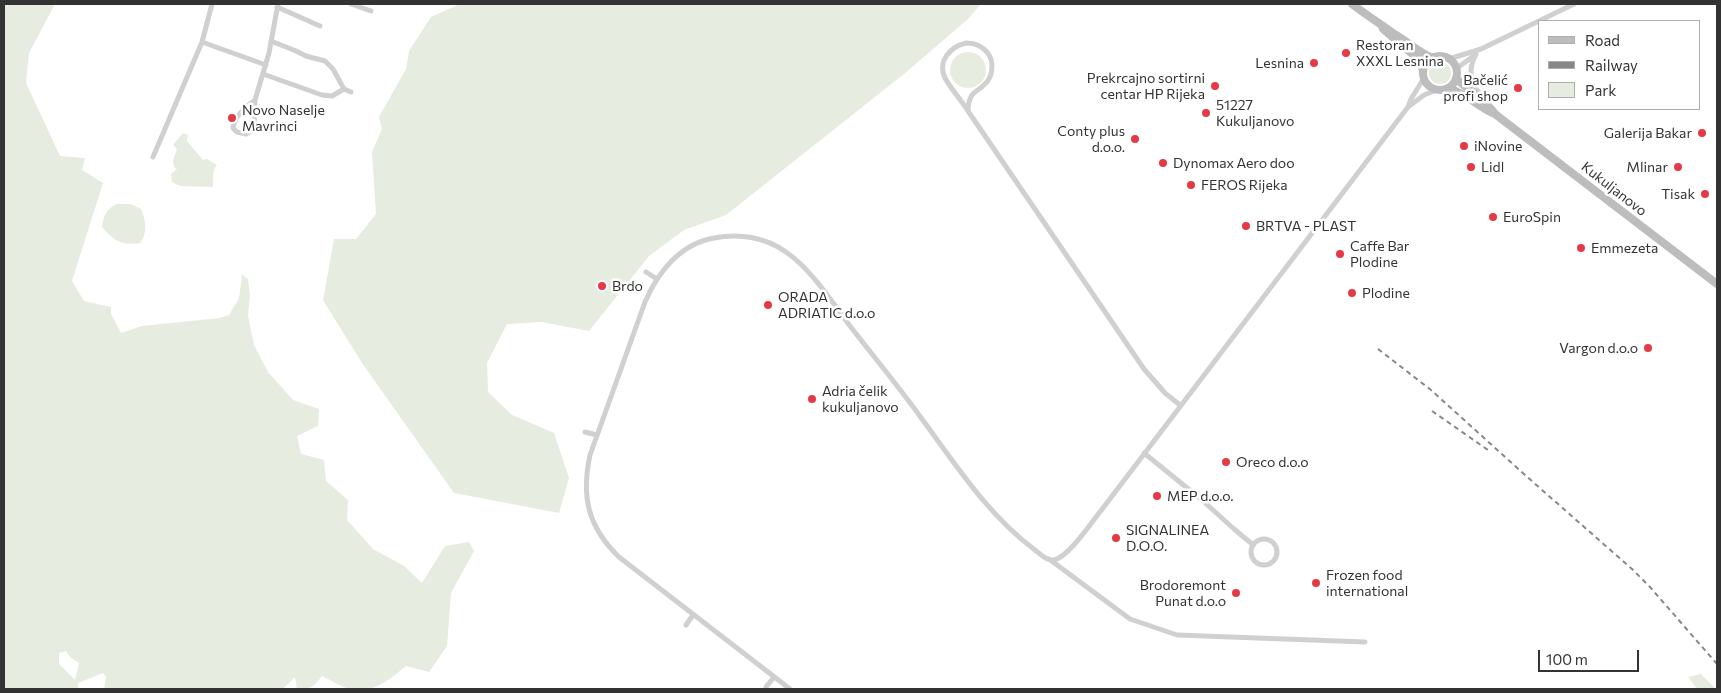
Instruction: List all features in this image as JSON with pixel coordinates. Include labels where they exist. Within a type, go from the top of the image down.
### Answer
[{"type":"main road","points":[[1352,4],[1378,24],[1432,58]]},
{"type":"main road","points":[[1378,24],[1389,36],[1418,60],[1427,84],[1437,90],[1448,88],[1454,83],[1456,68],[1449,58],[1439,56],[1432,58],[1425,65],[1424,74]]},
{"type":"main road","name":"Kukuljanovo","points":[[1456,78],[1489,105],[1495,114]]},
{"type":"main road","name":"Kukuljanovo","points":[[1448,88],[1460,91],[1486,110],[1495,114],[1717,284]]},
{"type":"street","points":[[153,157],[202,42],[212,4]]},
{"type":"street","points":[[351,4],[371,10]]},
{"type":"street","points":[[1542,20],[1574,4]]},
{"type":"street","points":[[255,100],[235,120],[233,128],[237,132],[246,134],[254,127],[255,100],[266,65],[278,6],[320,26]]},
{"type":"street","points":[[1456,68],[1478,52],[1538,22]]},
{"type":"street","points":[[271,41],[296,50],[306,56],[324,61],[333,69],[344,89],[351,92]]},
{"type":"street","points":[[202,42],[266,65]]},
{"type":"street","points":[[968,111],[972,94],[986,83],[992,68],[991,60],[987,53],[973,43],[958,45],[946,55],[943,71],[946,78],[968,111],[1144,369],[1164,392],[1180,405]]},
{"type":"street","points":[[1449,58],[1478,52]]},
{"type":"street","points":[[1478,52],[1471,66],[1471,79],[1476,89],[1489,105]]},
{"type":"street","points":[[263,74],[322,95],[332,96],[344,89]]},
{"type":"street","points":[[1408,107],[1424,74]]},
{"type":"street","points":[[1049,559],[1055,560],[1068,552],[1103,508],[1408,107],[1424,95],[1437,90]]},
{"type":"street","points":[[790,689],[619,558],[605,543],[595,526],[587,504],[585,480],[590,455],[645,302],[656,279],[664,268],[685,250],[710,238],[734,235],[766,241],[796,260],[835,306],[983,500],[1020,539],[1130,619],[1177,635],[1366,642]]},
{"type":"street","points":[[646,272],[656,279]]},
{"type":"street","points":[[585,432],[597,436]]},
{"type":"street","points":[[1144,453],[1252,544]]},
{"type":"street","points":[[1264,538],[1271,540],[1277,549],[1275,558],[1269,564],[1256,563],[1250,552],[1252,544],[1264,538]]},
{"type":"street","points":[[686,625],[693,615]]},
{"type":"street","points":[[766,687],[774,677]]},
{"type":"green space","points":[[4,4],[55,4],[29,53],[26,83],[60,156],[85,158],[82,170],[103,183],[72,281],[84,301],[111,307],[111,314],[121,333],[142,326],[220,318],[229,315],[239,298],[241,274],[248,279],[250,295],[248,316],[254,345],[268,372],[293,400],[319,409],[318,426],[297,436],[301,454],[324,460],[326,481],[348,500],[347,520],[373,549],[404,566],[422,583],[445,546],[469,542],[474,551],[451,593],[447,646],[429,672],[406,666],[381,684],[359,690],[344,687],[322,676],[312,687],[302,689],[297,689],[295,677],[283,689],[104,689],[106,677],[103,673],[78,683],[78,689],[4,689]],"holes":[[[66,651],[70,657],[79,663],[75,680],[59,664],[59,653]]]},
{"type":"green space","points":[[460,4],[981,4],[968,19],[904,74],[726,215],[684,230],[649,256],[589,331],[542,322],[507,324],[487,363],[488,392],[512,415],[554,433],[569,478],[559,513],[454,493],[362,363],[323,300],[334,239],[356,239],[376,214],[372,152],[382,129],[379,117],[406,69],[409,51],[431,17]]},
{"type":"green space","points":[[968,52],[975,53],[981,57],[985,63],[985,77],[981,83],[975,87],[968,88],[961,87],[955,83],[951,77],[950,70],[951,63],[955,57],[961,53]]},
{"type":"green space","points":[[1440,62],[1448,65],[1451,73],[1448,81],[1440,84],[1432,81],[1429,73],[1432,65]]},
{"type":"green space","points":[[183,133],[188,135],[187,141],[203,160],[207,159],[217,165],[214,172],[213,187],[180,186],[172,182],[171,174],[177,169],[174,167],[173,161],[177,149],[173,145]]},
{"type":"green space","points":[[117,204],[130,204],[141,209],[145,227],[143,239],[140,243],[123,243],[110,236],[102,227],[106,213]]},
{"type":"green space","points":[[1701,674],[1716,689],[1697,689],[1688,677]]},
{"type":"railway","points":[[1378,349],[1431,390],[1632,569],[1717,664]]},
{"type":"railway","points":[[1432,411],[1488,450]]},
{"type":"place","name":"Restoran XXXL Lesnina","points":[[1346,53]]},
{"type":"place","name":"Lesnina","points":[[1314,63]]},
{"type":"place","name":"Prekrcajno sortirni centar HP Rijeka","points":[[1215,86]]},
{"type":"place","name":"Bačelić profi shop","points":[[1518,88]]},
{"type":"place","name":"51227 Kukuljanovo","points":[[1206,113]]},
{"type":"place","name":"Novo Naselje Mavrinci","points":[[232,118]]},
{"type":"place","name":"Galerija Bakar","points":[[1702,133]]},
{"type":"place","name":"Conty plus d.o.o.","points":[[1135,139]]},
{"type":"place","name":"iNovine","points":[[1464,146]]},
{"type":"place","name":"Dynomax Aero doo","points":[[1163,163]]},
{"type":"place","name":"Lidl","points":[[1471,167]]},
{"type":"place","name":"Mlinar","points":[[1678,167]]},
{"type":"place","name":"FEROS Rijeka","points":[[1191,185]]},
{"type":"place","name":"Tisak","points":[[1705,194]]},
{"type":"place","name":"EuroSpin","points":[[1493,217]]},
{"type":"place","name":"BRTVA - PLAST","points":[[1246,226]]},
{"type":"place","name":"Emmezeta","points":[[1581,248]]},
{"type":"place","name":"Caffe Bar Plodine","points":[[1340,254]]},
{"type":"place","name":"Brdo","points":[[602,286]]},
{"type":"place","name":"Plodine","points":[[1352,293]]},
{"type":"place","name":"ORADA ADRIATIC d.o.o","points":[[768,305]]},
{"type":"place","name":"Vargon d.o.o","points":[[1648,348]]},
{"type":"place","name":"Adria čelik kukuljanovo","points":[[812,399]]},
{"type":"place","name":"Oreco d.o.o","points":[[1226,462]]},
{"type":"place","name":"MEP d.o.o.","points":[[1157,496]]},
{"type":"place","name":"SIGNALINEA D.O.O.","points":[[1116,538]]},
{"type":"place","name":"Frozen food international","points":[[1316,583]]},
{"type":"place","name":"Brodoremont Punat d.o.o","points":[[1236,593]]}]
